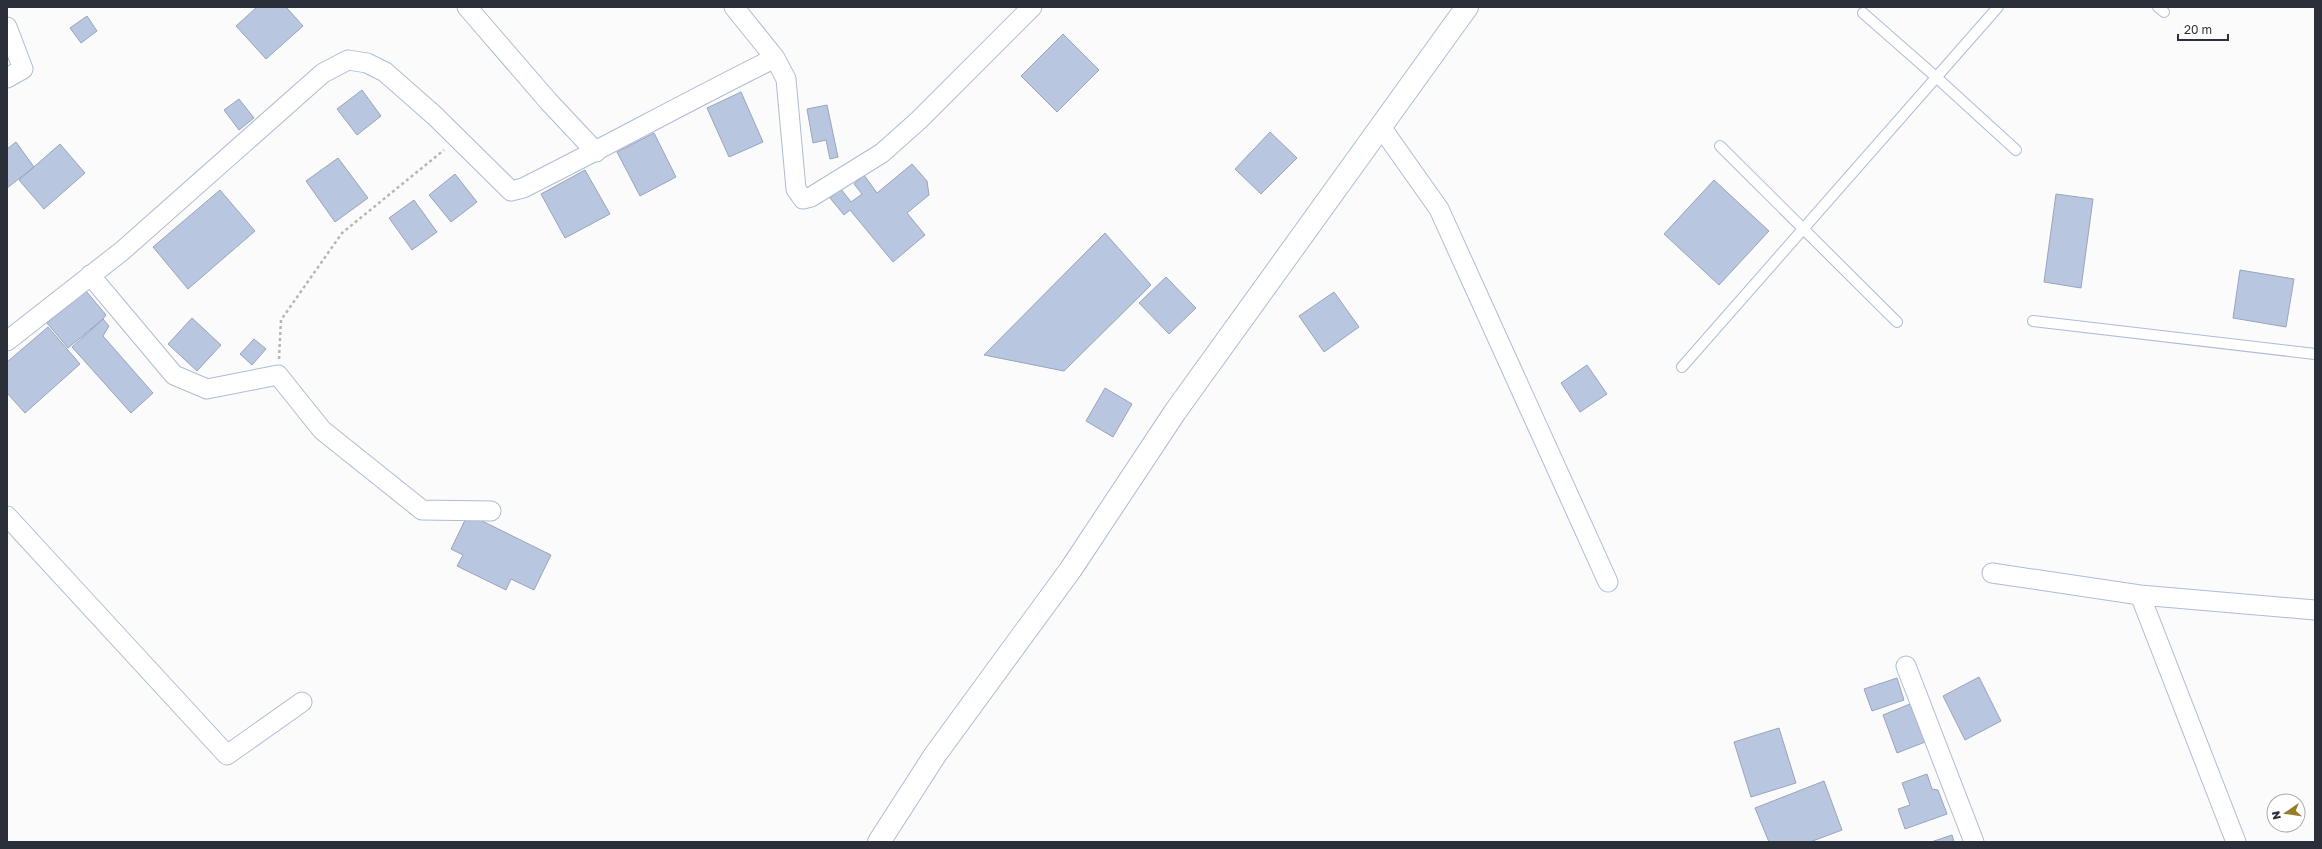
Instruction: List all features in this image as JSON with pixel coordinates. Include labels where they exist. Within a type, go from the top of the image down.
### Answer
[{"type":"street","points":[[467,7],[544,97],[596,152]]},
{"type":"street","points":[[734,7],[775,58],[786,79],[796,189],[803,199],[811,197],[882,153],[919,120],[1032,7]]},
{"type":"street","points":[[879,842],[936,755],[1071,568],[1176,412],[1467,7]]},
{"type":"street","points":[[7,27],[23,69],[7,78]]},
{"type":"street","points":[[7,341],[122,251],[323,73],[348,60],[367,63],[385,72],[511,191],[523,188],[596,152],[698,96],[775,58]]},
{"type":"street","points":[[1381,127],[1439,209],[1608,582]]},
{"type":"street","points":[[90,275],[174,375],[208,389],[278,375],[322,430],[422,510],[490,511]]},
{"type":"street","points":[[7,516],[227,755],[302,702]]},
{"type":"street","points":[[1992,573],[2140,595],[2315,610]]},
{"type":"street","points":[[2140,595],[2236,842]]},
{"type":"street","points":[[1906,666],[1974,842]]},
{"type":"lane","points":[[1682,367],[1998,7]]},
{"type":"lane","points":[[1863,13],[2016,150]]},
{"type":"lane","points":[[1720,146],[1897,322]]},
{"type":"lane","points":[[2033,321],[2315,354]]},
{"type":"path","points":[[278,375],[280,320],[342,234],[457,139]]},
{"type":"building","points":[[257,7],[286,7],[303,26],[266,59],[236,26]]},
{"type":"building","points":[[87,16],[97,31],[81,43],[70,28]]},
{"type":"building","points":[[1063,34],[1099,70],[1057,112],[1021,76]]},
{"type":"building","points":[[362,90],[381,116],[357,135],[337,109]]},
{"type":"building","points":[[741,92],[763,142],[729,157],[707,108]]},
{"type":"building","points":[[239,99],[254,118],[239,130],[224,110]]},
{"type":"building","points":[[827,105],[838,157],[830,159],[826,140],[813,143],[807,109]]},
{"type":"building","points":[[1270,132],[1297,158],[1261,194],[1235,169]]},
{"type":"building","points":[[654,133],[676,177],[640,196],[617,152]]},
{"type":"building","points":[[16,142],[34,167],[7,188],[7,149]]},
{"type":"building","points":[[60,144],[85,173],[44,209],[19,180]]},
{"type":"building","points":[[338,158],[368,198],[335,222],[306,181]]},
{"type":"building","points":[[912,164],[927,181],[929,195],[907,213],[925,235],[893,262],[850,210],[844,215],[830,198],[841,189],[851,202],[862,194],[854,184],[864,175],[877,193]]},
{"type":"building","points":[[585,170],[610,214],[565,238],[541,194]]},
{"type":"building","points":[[455,174],[477,202],[451,222],[429,195]]},
{"type":"building","points":[[1714,180],[1769,231],[1719,285],[1664,234]]},
{"type":"building","points":[[220,190],[255,231],[188,289],[153,247]]},
{"type":"building","points":[[2056,194],[2093,199],[2081,288],[2044,282]]},
{"type":"building","points":[[414,200],[437,232],[412,250],[389,218]]},
{"type":"building","points":[[1105,233],[1151,285],[1064,371],[984,355]]},
{"type":"building","points":[[2240,270],[2294,279],[2286,327],[2233,318]]},
{"type":"building","points":[[1166,277],[1196,308],[1169,334],[1139,303]]},
{"type":"building","points":[[86,291],[106,315],[68,348],[47,323]]},
{"type":"building","points":[[1334,292],[1359,327],[1324,352],[1299,316]]},
{"type":"building","points":[[192,318],[221,345],[197,371],[168,344]]},
{"type":"building","points":[[103,319],[109,326],[103,336],[153,393],[131,413],[72,347]]},
{"type":"building","points":[[48,327],[80,364],[25,413],[7,393],[7,362]]},
{"type":"building","points":[[254,339],[266,349],[252,365],[240,354]]},
{"type":"building","points":[[1587,365],[1607,394],[1580,412],[1561,383]]},
{"type":"building","points":[[1105,388],[1132,404],[1113,437],[1086,421]]},
{"type":"building","points":[[468,514],[551,555],[534,590],[511,579],[506,590],[457,566],[463,555],[451,549]]},
{"type":"building","points":[[1979,677],[2001,721],[1965,740],[1943,696]]},
{"type":"building","points":[[1897,678],[1904,700],[1872,711],[1864,689]]},
{"type":"building","points":[[1910,704],[1925,742],[1897,753],[1883,715]]},
{"type":"building","points":[[1779,728],[1796,783],[1751,797],[1734,742]]},
{"type":"building","points":[[1927,774],[1932,789],[1938,790],[1947,814],[1905,829],[1898,809],[1910,805],[1902,783]]},
{"type":"building","points":[[1824,781],[1842,830],[1810,842],[1769,842],[1755,808]]},
{"type":"building","points":[[1952,835],[1954,842],[1931,842]]}]
